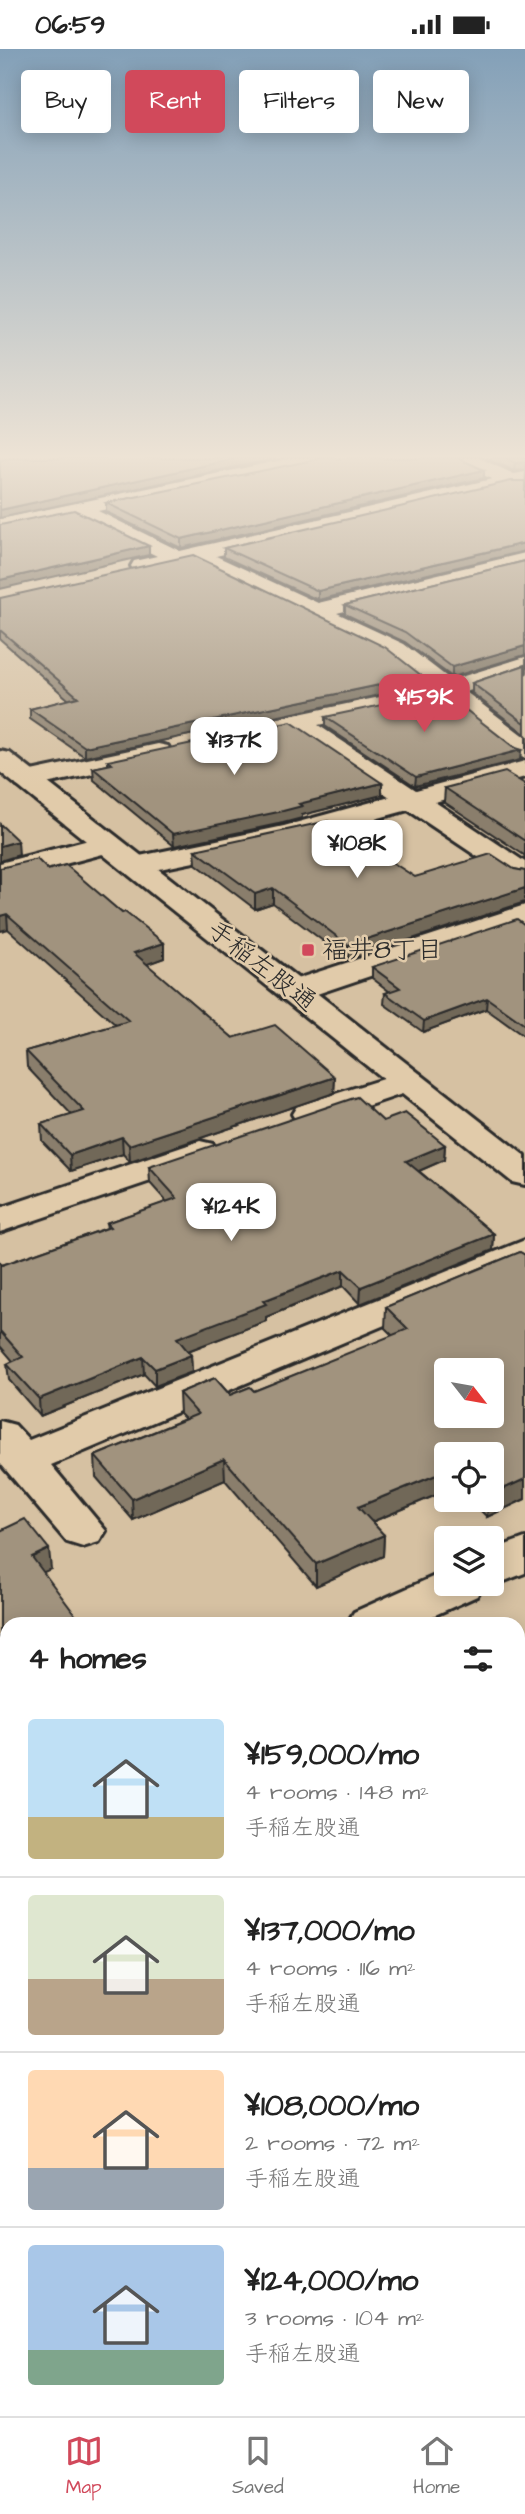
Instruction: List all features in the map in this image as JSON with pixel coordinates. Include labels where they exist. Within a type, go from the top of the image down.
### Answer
[{"type":"street","points":[[127,570],[133,568]]},
{"type":"street","points":[[215,568],[395,649],[525,750]]},
{"type":"street","points":[[315,611],[490,568]]},
{"type":"street","points":[[214,740],[447,689],[525,664]]},
{"type":"street","points":[[295,722],[525,875]]},
{"type":"street","points":[[27,780],[187,745]]},
{"type":"street","name":"手稲左股通","points":[[0,759],[525,1174]]},
{"type":"street","points":[[135,865],[287,834],[525,769]]},
{"type":"street","points":[[0,872],[108,844]]},
{"type":"street","points":[[293,991],[525,914]]},
{"type":"street","points":[[276,1126],[408,1081]]},
{"type":"street","points":[[0,1221],[237,1140]]},
{"type":"street","points":[[83,1531],[11,1448],[525,1252]]},
{"type":"street","points":[[504,1564],[525,1554]]},
{"type":"street","points":[[387,1617],[434,1596]]},
{"type":"building","points":[[0,568],[51,568],[0,580]]},
{"type":"building","points":[[133,568],[221,568],[385,647],[422,676],[85,747],[30,709],[78,697],[0,630],[0,598]]},
{"type":"building","points":[[269,568],[415,568],[318,591]]},
{"type":"building","points":[[494,568],[525,568],[525,646],[452,667],[405,632],[345,605]]},
{"type":"building","points":[[525,665],[525,723],[472,683]]},
{"type":"building","points":[[443,692],[521,750],[416,777],[325,717]]},
{"type":"building","points":[[291,722],[382,783],[299,804],[302,806],[283,811],[173,834],[93,768],[112,764],[108,761]]},
{"type":"building","points":[[505,772],[525,784],[525,841],[445,788]]},
{"type":"building","points":[[328,821],[415,877],[491,854],[514,869],[525,871],[525,888],[348,945],[273,888],[255,894],[195,850]]},
{"type":"building","points":[[0,824],[18,841],[0,846]]},
{"type":"building","points":[[37,859],[48,870],[66,865],[122,913],[125,912],[164,943],[134,953],[233,1038],[275,1025],[335,1077],[129,1145],[122,1137],[70,1155],[41,1124],[84,1111],[26,1051],[129,1021],[7,914],[0,916],[0,868]]},
{"type":"building","points":[[517,919],[525,925],[525,1025],[487,998],[424,1021],[385,993],[400,988],[372,967]]},
{"type":"building","points":[[357,1097],[383,1121],[405,1113],[445,1145],[406,1161],[494,1234],[361,1287],[343,1270],[263,1301],[266,1304],[177,1338],[191,1355],[155,1369],[143,1357],[39,1399],[7,1364],[23,1357],[0,1331],[0,1263],[2,1265],[110,1227],[106,1223],[177,1198],[149,1167]]},
{"type":"building","points":[[520,1252],[525,1255],[525,1479],[504,1489],[504,1442],[434,1442],[434,1476],[358,1507],[384,1535],[316,1564],[224,1459],[132,1499],[95,1456],[198,1414],[179,1393],[215,1378],[230,1395],[250,1387],[254,1391],[408,1329],[386,1307]]},
{"type":"building","points":[[25,1519],[49,1549],[32,1557],[77,1617],[0,1617],[0,1531]]},
{"type":"place","name":"福井8丁目","points":[[308,950]]}]
